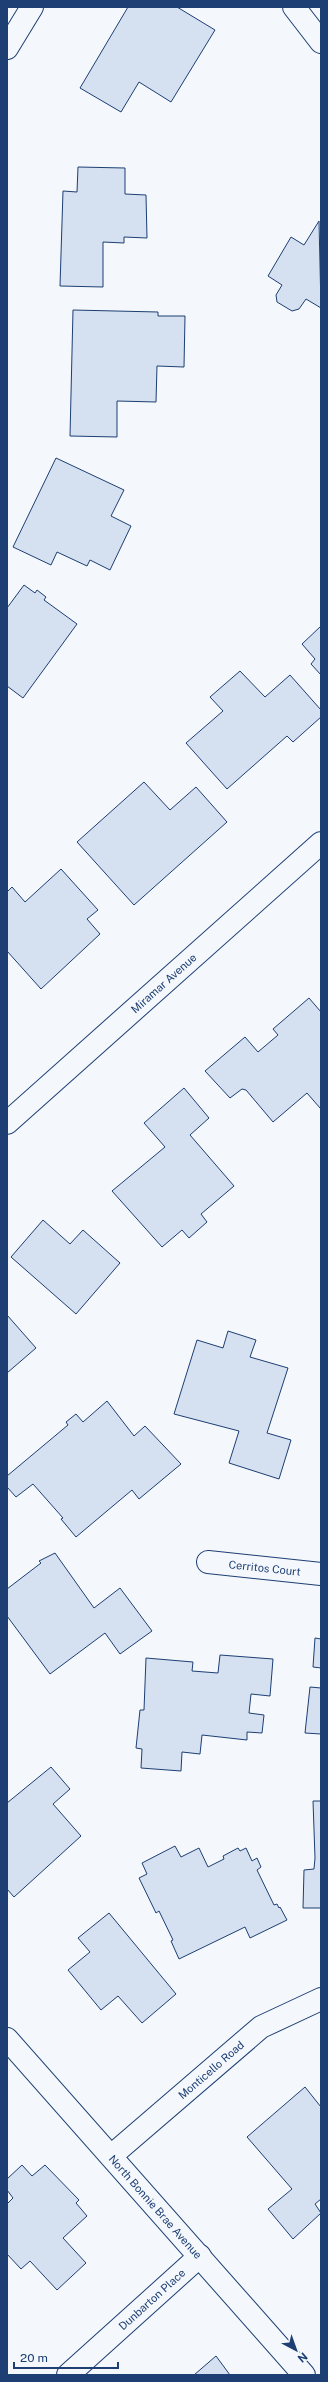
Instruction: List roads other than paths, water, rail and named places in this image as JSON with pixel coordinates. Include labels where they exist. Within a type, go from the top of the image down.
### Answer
[{"type":"street","points":[[7,48],[32,7]]},
{"type":"street","points":[[294,7],[321,42]]},
{"type":"street","name":"Miramar Avenue","points":[[7,1123],[321,843]]},
{"type":"street","name":"Cerritos Court","points":[[208,1562],[321,1574]]},
{"type":"street","name":"Monticello Road","points":[[111,2156],[261,2027],[321,2000]]},
{"type":"street","name":"North Bonnie Brae Avenue","points":[[7,2039],[304,2375]]},
{"type":"street","name":"Dunbarton Place","points":[[68,2375],[200,2256]]}]
